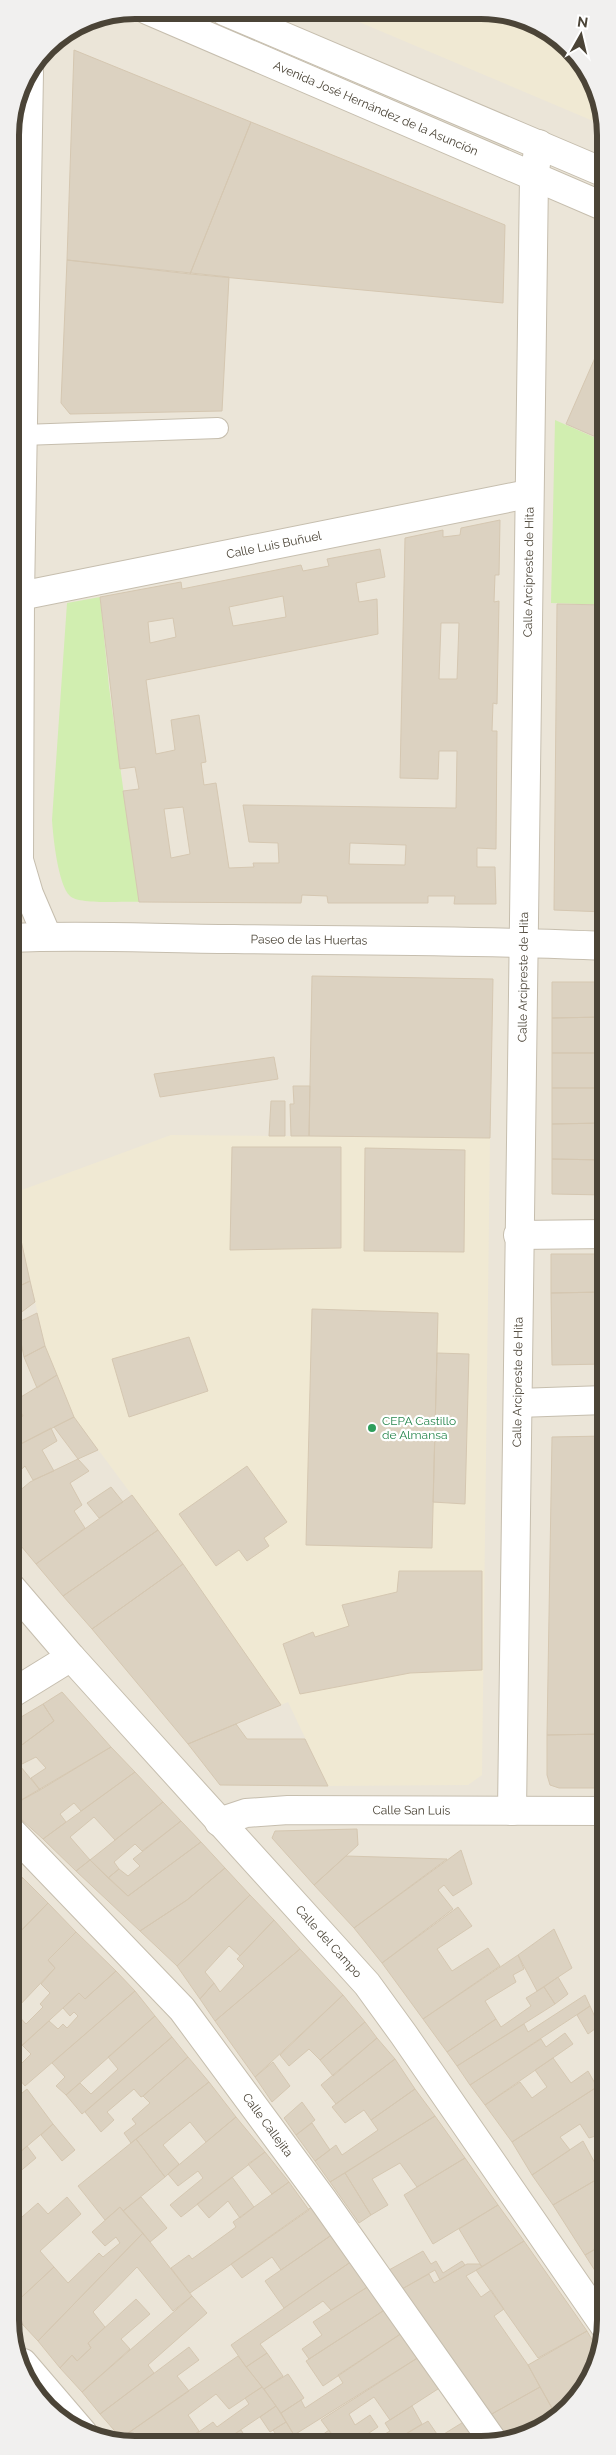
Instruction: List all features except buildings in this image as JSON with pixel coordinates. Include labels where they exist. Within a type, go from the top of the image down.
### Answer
[{"type":"street","name":"Avenida José Hernández de la Asunción","points":[[168,19],[597,204]]},
{"type":"street","points":[[243,19],[597,169]]},
{"type":"street","points":[[19,650],[29,88]]},
{"type":"street","name":"Calle Arcipreste de Hita","points":[[512,1811],[528,494],[534,177],[539,144]]},
{"type":"street","name":"Calle Luis Buñuel","points":[[20,596],[528,494]]},
{"type":"street","points":[[19,875],[47,936]]},
{"type":"street","name":"Paseo de las Huertas","points":[[19,938],[47,936],[523,942],[597,946]]},
{"type":"street","points":[[518,1235],[597,1234]]},
{"type":"street","points":[[518,1403],[597,1400]]},
{"type":"street","name":"Calle del Campo","points":[[19,1596],[219,1822],[367,1984],[597,2315]]},
{"type":"street","points":[[19,1689],[72,1657]]},
{"type":"street","name":"Calle San Luis","points":[[219,1822],[246,1813],[288,1810],[597,1811]]},
{"type":"street","name":"Calle Callejita","points":[[19,1839],[182,2009],[317,2192],[489,2436]]},
{"type":"street","points":[[32,2373],[70,2416]]},
{"type":"lane","points":[[23,435],[218,428]]},
{"type":"shaded area","points":[[134,19],[482,19],[504,21],[526,28],[552,43],[556,47],[556,60],[569,60],[578,70],[585,83],[595,112],[597,134],[597,2328],[591,2358],[578,2385],[569,2397],[539,2421],[504,2434],[482,2436],[134,2436],[112,2434],[77,2421],[47,2397],[38,2385],[28,2365],[20,2336],[19,127],[25,97],[34,77],[47,58],[70,38],[105,23]]},
{"type":"shaded area","points":[[352,19],[482,19],[504,21],[519,25],[539,34],[552,43],[556,47],[556,60],[569,60],[578,70],[591,97],[596,122]]},
{"type":"shaded area","points":[[171,1135],[490,1138],[482,1775],[468,1785],[328,1786],[288,1702],[281,1705],[183,1564],[74,1417],[45,1346],[19,1230],[19,1191]]},
{"type":"green space","points":[[555,420],[597,438],[597,605],[551,603]]},
{"type":"green space","points":[[100,597],[109,687],[139,902],[92,902],[75,899],[70,896],[62,882],[59,871],[54,837],[52,820],[67,603]]},
{"type":"place","name":"CEPA Castillo de Almansa","points":[[372,1428]]}]
